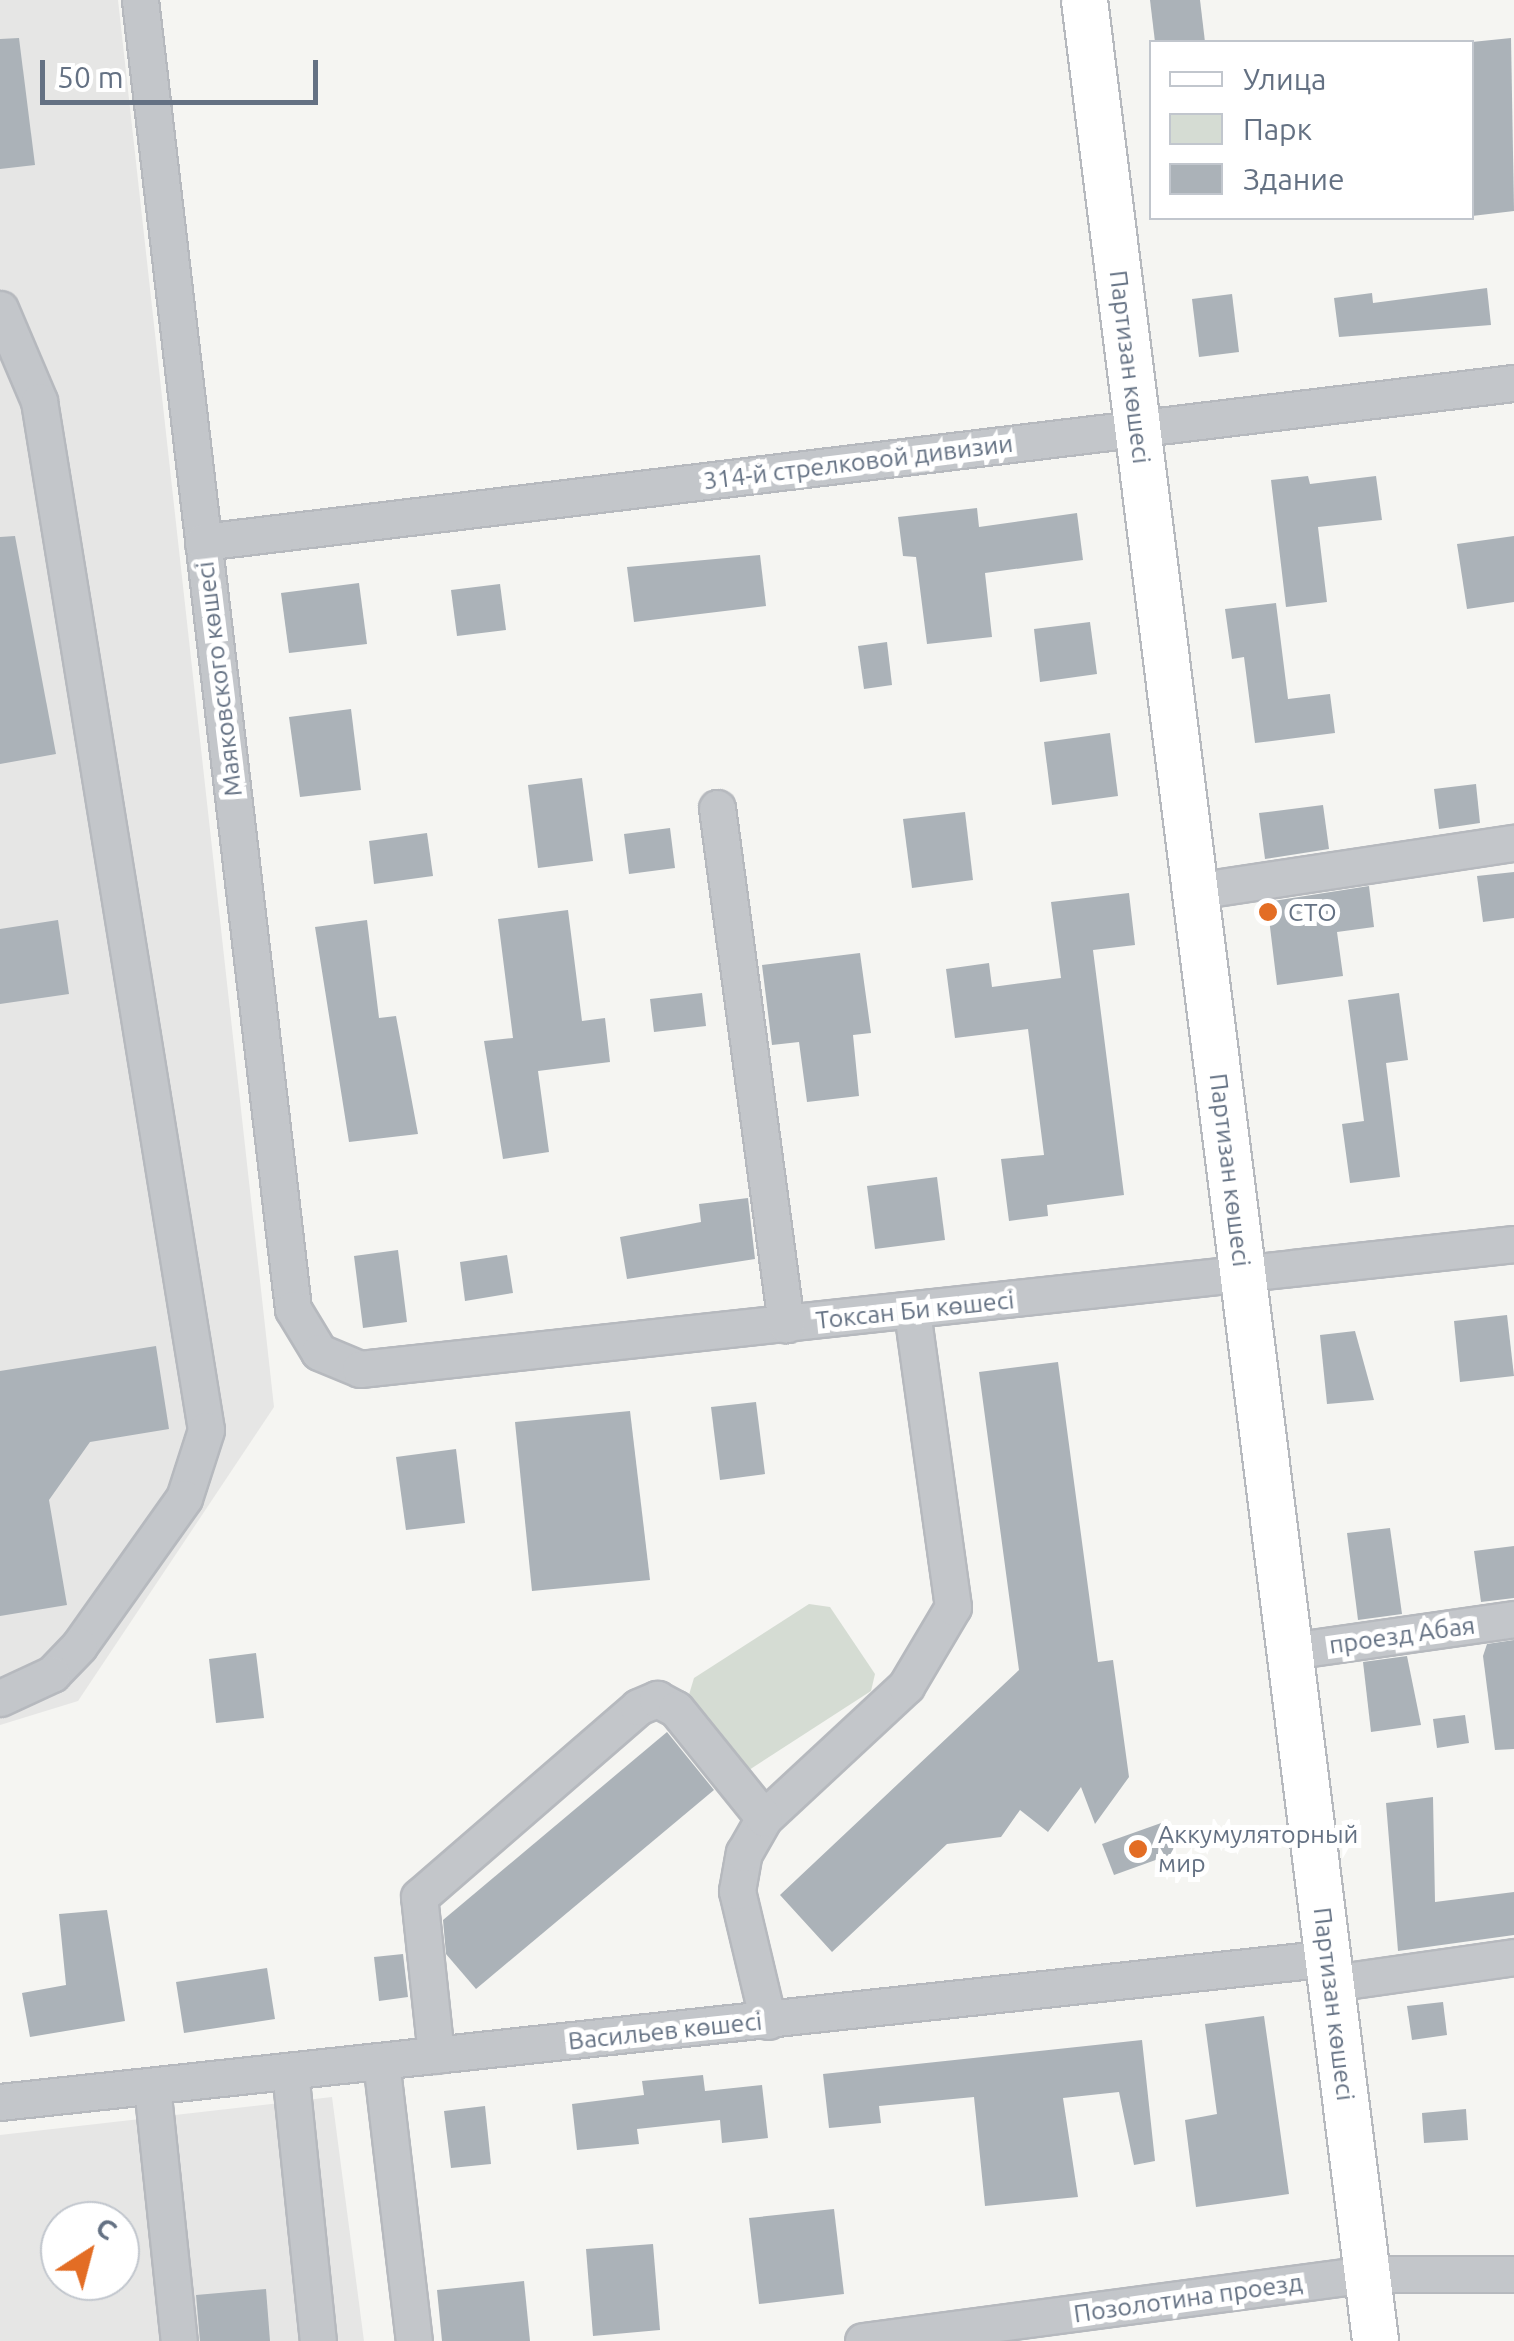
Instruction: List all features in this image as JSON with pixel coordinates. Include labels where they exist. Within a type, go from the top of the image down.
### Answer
[{"type":"main road","name":"Партизан көшесі","points":[[1084,0],[1376,2341]]},
{"type":"street","name":"Маяковского көшесі","points":[[140,0],[292,1309],[319,1352]]},
{"type":"street","points":[[0,309],[38,401],[206,1430],[184,1498],[79,1646],[52,1674],[0,1698]]},
{"type":"street","name":"314-й стрелковой дивизии","points":[[202,542],[1514,383]]},
{"type":"street","points":[[717,808],[786,1324]]},
{"type":"street","points":[[1195,892],[1514,843]]},
{"type":"street","name":"Токсан Би көшесі","points":[[319,1352],[360,1369],[1514,1244]]},
{"type":"street","points":[[768,2020],[738,1891],[764,1818],[906,1686],[953,1607],[912,1310]]},
{"type":"street","name":"проезд Абая","points":[[1290,1651],[1514,1619]]},
{"type":"street","points":[[436,2055],[419,1897],[638,1707],[657,1700],[676,1710],[764,1818]]},
{"type":"street","name":"Васильев көшесі","points":[[0,2102],[768,2020],[1514,1957]]},
{"type":"street","points":[[381,2060],[414,2341]]},
{"type":"street","points":[[290,2070],[318,2341]]},
{"type":"street","points":[[152,2086],[179,2341]]},
{"type":"street","name":"Позолотина проезд","points":[[863,2341],[1368,2274],[1514,2274]]},
{"type":"shaded area","points":[[0,0],[118,0],[274,1407],[78,1701],[0,1725]]},
{"type":"shaded area","points":[[332,2097],[364,2341],[0,2341],[0,2135]]},
{"type":"green space","points":[[809,1604],[830,1607],[875,1674],[871,1691],[749,1770],[732,1767],[688,1698],[694,1678]]},
{"type":"building","points":[[1150,0],[1200,0],[1205,40],[1155,40]]},
{"type":"building","points":[[19,38],[35,165],[0,169],[0,39]]},
{"type":"building","points":[[1511,38],[1514,211],[1474,216],[1474,42]]},
{"type":"building","points":[[1487,288],[1491,325],[1339,337],[1334,298],[1372,293],[1373,303]]},
{"type":"building","points":[[1232,294],[1239,352],[1199,357],[1192,299]]},
{"type":"building","points":[[1308,476],[1310,484],[1376,476],[1382,520],[1318,527],[1327,602],[1286,607],[1271,480]]},
{"type":"building","points":[[977,508],[979,527],[1077,513],[1083,560],[985,573],[992,637],[927,644],[916,557],[903,556],[898,517]]},
{"type":"building","points":[[15,536],[56,754],[0,764],[0,537]]},
{"type":"building","points":[[1514,536],[1514,602],[1467,609],[1457,544]]},
{"type":"building","points":[[760,555],[766,606],[634,622],[627,567]]},
{"type":"building","points":[[359,583],[367,644],[289,653],[281,593]]},
{"type":"building","points":[[500,584],[506,630],[457,636],[451,590]]},
{"type":"building","points":[[1276,603],[1288,699],[1330,694],[1335,733],[1255,743],[1244,657],[1232,659],[1225,609]]},
{"type":"building","points":[[1090,622],[1097,674],[1040,682],[1034,629]]},
{"type":"building","points":[[887,642],[892,685],[864,689],[858,646]]},
{"type":"building","points":[[351,709],[361,790],[300,797],[289,717]]},
{"type":"building","points":[[1110,733],[1118,796],[1052,805],[1044,742]]},
{"type":"building","points":[[582,778],[593,861],[538,868],[528,785]]},
{"type":"building","points":[[1476,784],[1480,823],[1439,829],[1434,789]]},
{"type":"building","points":[[1323,805],[1329,849],[1265,859],[1259,813]]},
{"type":"building","points":[[965,812],[973,880],[912,888],[903,819]]},
{"type":"building","points":[[670,828],[675,868],[629,874],[624,834]]},
{"type":"building","points":[[427,833],[433,876],[374,884],[369,841]]},
{"type":"building","points":[[1514,872],[1514,918],[1483,922],[1477,876]]},
{"type":"building","points":[[1369,886],[1374,927],[1337,932],[1343,976],[1277,985],[1267,902]]},
{"type":"building","points":[[1129,893],[1135,945],[1093,950],[1124,1195],[1047,1205],[1048,1216],[1009,1221],[1001,1159],[1044,1155],[1028,1029],[955,1038],[946,969],[989,963],[992,987],[1061,978],[1051,902]]},
{"type":"building","points":[[568,910],[582,1021],[605,1018],[610,1062],[538,1071],[549,1152],[503,1159],[484,1041],[513,1038],[498,919]]},
{"type":"building","points":[[58,920],[69,994],[0,1004],[0,929]]},
{"type":"building","points":[[367,920],[379,1018],[396,1016],[418,1134],[349,1142],[315,927]]},
{"type":"building","points":[[860,953],[871,1033],[853,1035],[859,1096],[807,1102],[799,1042],[772,1045],[762,965]]},
{"type":"building","points":[[702,993],[706,1026],[654,1032],[650,999]]},
{"type":"building","points":[[1399,993],[1408,1060],[1386,1063],[1400,1177],[1350,1183],[1342,1124],[1364,1121],[1348,1000]]},
{"type":"building","points":[[937,1177],[945,1240],[875,1249],[867,1186]]},
{"type":"building","points":[[748,1198],[755,1259],[627,1279],[620,1237],[701,1222],[699,1204]]},
{"type":"building","points":[[398,1250],[407,1322],[363,1328],[354,1256]]},
{"type":"building","points":[[507,1255],[513,1293],[465,1301],[460,1262]]},
{"type":"building","points":[[1507,1315],[1514,1376],[1460,1382],[1454,1321]]},
{"type":"building","points":[[1355,1331],[1374,1400],[1327,1404],[1320,1335]]},
{"type":"building","points":[[156,1346],[169,1429],[90,1442],[49,1500],[67,1605],[0,1616],[0,1371]]},
{"type":"building","points":[[1058,1362],[1098,1662],[1113,1660],[1129,1777],[1095,1824],[1081,1787],[1048,1832],[1020,1810],[1001,1837],[947,1844],[832,1952],[780,1895],[1019,1670],[979,1372]]},
{"type":"building","points":[[756,1402],[765,1474],[720,1480],[711,1407]]},
{"type":"building","points":[[630,1411],[650,1580],[532,1591],[515,1422]]},
{"type":"building","points":[[456,1449],[465,1523],[406,1530],[396,1457]]},
{"type":"building","points":[[1390,1528],[1402,1614],[1358,1620],[1347,1533]]},
{"type":"building","points":[[1514,1546],[1514,1598],[1481,1602],[1474,1551]]},
{"type":"building","points":[[1514,1640],[1514,1749],[1495,1750],[1483,1656],[1487,1644]]},
{"type":"building","points":[[256,1653],[264,1718],[216,1723],[209,1659]]},
{"type":"building","points":[[1407,1656],[1421,1725],[1371,1732],[1363,1662]]},
{"type":"building","points":[[1465,1715],[1469,1743],[1437,1748],[1433,1719]]},
{"type":"building","points":[[667,1732],[714,1790],[476,1989],[446,1954],[443,1920]]},
{"type":"building","points":[[1433,1797],[1435,1902],[1514,1892],[1514,1935],[1398,1951],[1386,1803]]},
{"type":"building","name":"Аккумуляторный мир","points":[[1164,1822],[1175,1853],[1114,1875],[1102,1844]]},
{"type":"building","points":[[107,1910],[125,2021],[30,2037],[22,1993],[66,1985],[59,1914]]},
{"type":"building","points":[[403,1954],[408,1997],[379,2001],[374,1957]]},
{"type":"building","points":[[267,1968],[275,2019],[184,2033],[176,1982]]},
{"type":"building","points":[[1443,2002],[1447,2035],[1412,2040],[1407,2006]]},
{"type":"building","points":[[1264,2016],[1289,2194],[1196,2207],[1185,2120],[1217,2114],[1205,2024]]},
{"type":"building","points":[[1142,2040],[1155,2161],[1134,2165],[1119,2092],[1063,2098],[1078,2197],[985,2206],[974,2097],[879,2106],[881,2123],[829,2128],[823,2074]]},
{"type":"building","points":[[703,2075],[705,2091],[762,2085],[768,2138],[722,2143],[720,2120],[637,2129],[639,2144],[577,2150],[572,2104],[644,2095],[642,2081]]},
{"type":"building","points":[[485,2106],[491,2164],[451,2168],[444,2111]]},
{"type":"building","points":[[1466,2109],[1468,2140],[1424,2143],[1422,2113]]},
{"type":"building","points":[[834,2209],[844,2294],[759,2304],[749,2218]]},
{"type":"building","points":[[653,2244],[660,2330],[593,2336],[586,2249]]},
{"type":"building","points":[[524,2281],[530,2341],[442,2341],[437,2290]]},
{"type":"building","points":[[266,2289],[270,2341],[200,2341],[196,2295]]},
{"type":"place","name":"СТО","points":[[1268,912]]},
{"type":"place","name":"Аккумуляторный мир","points":[[1138,1849]]}]
